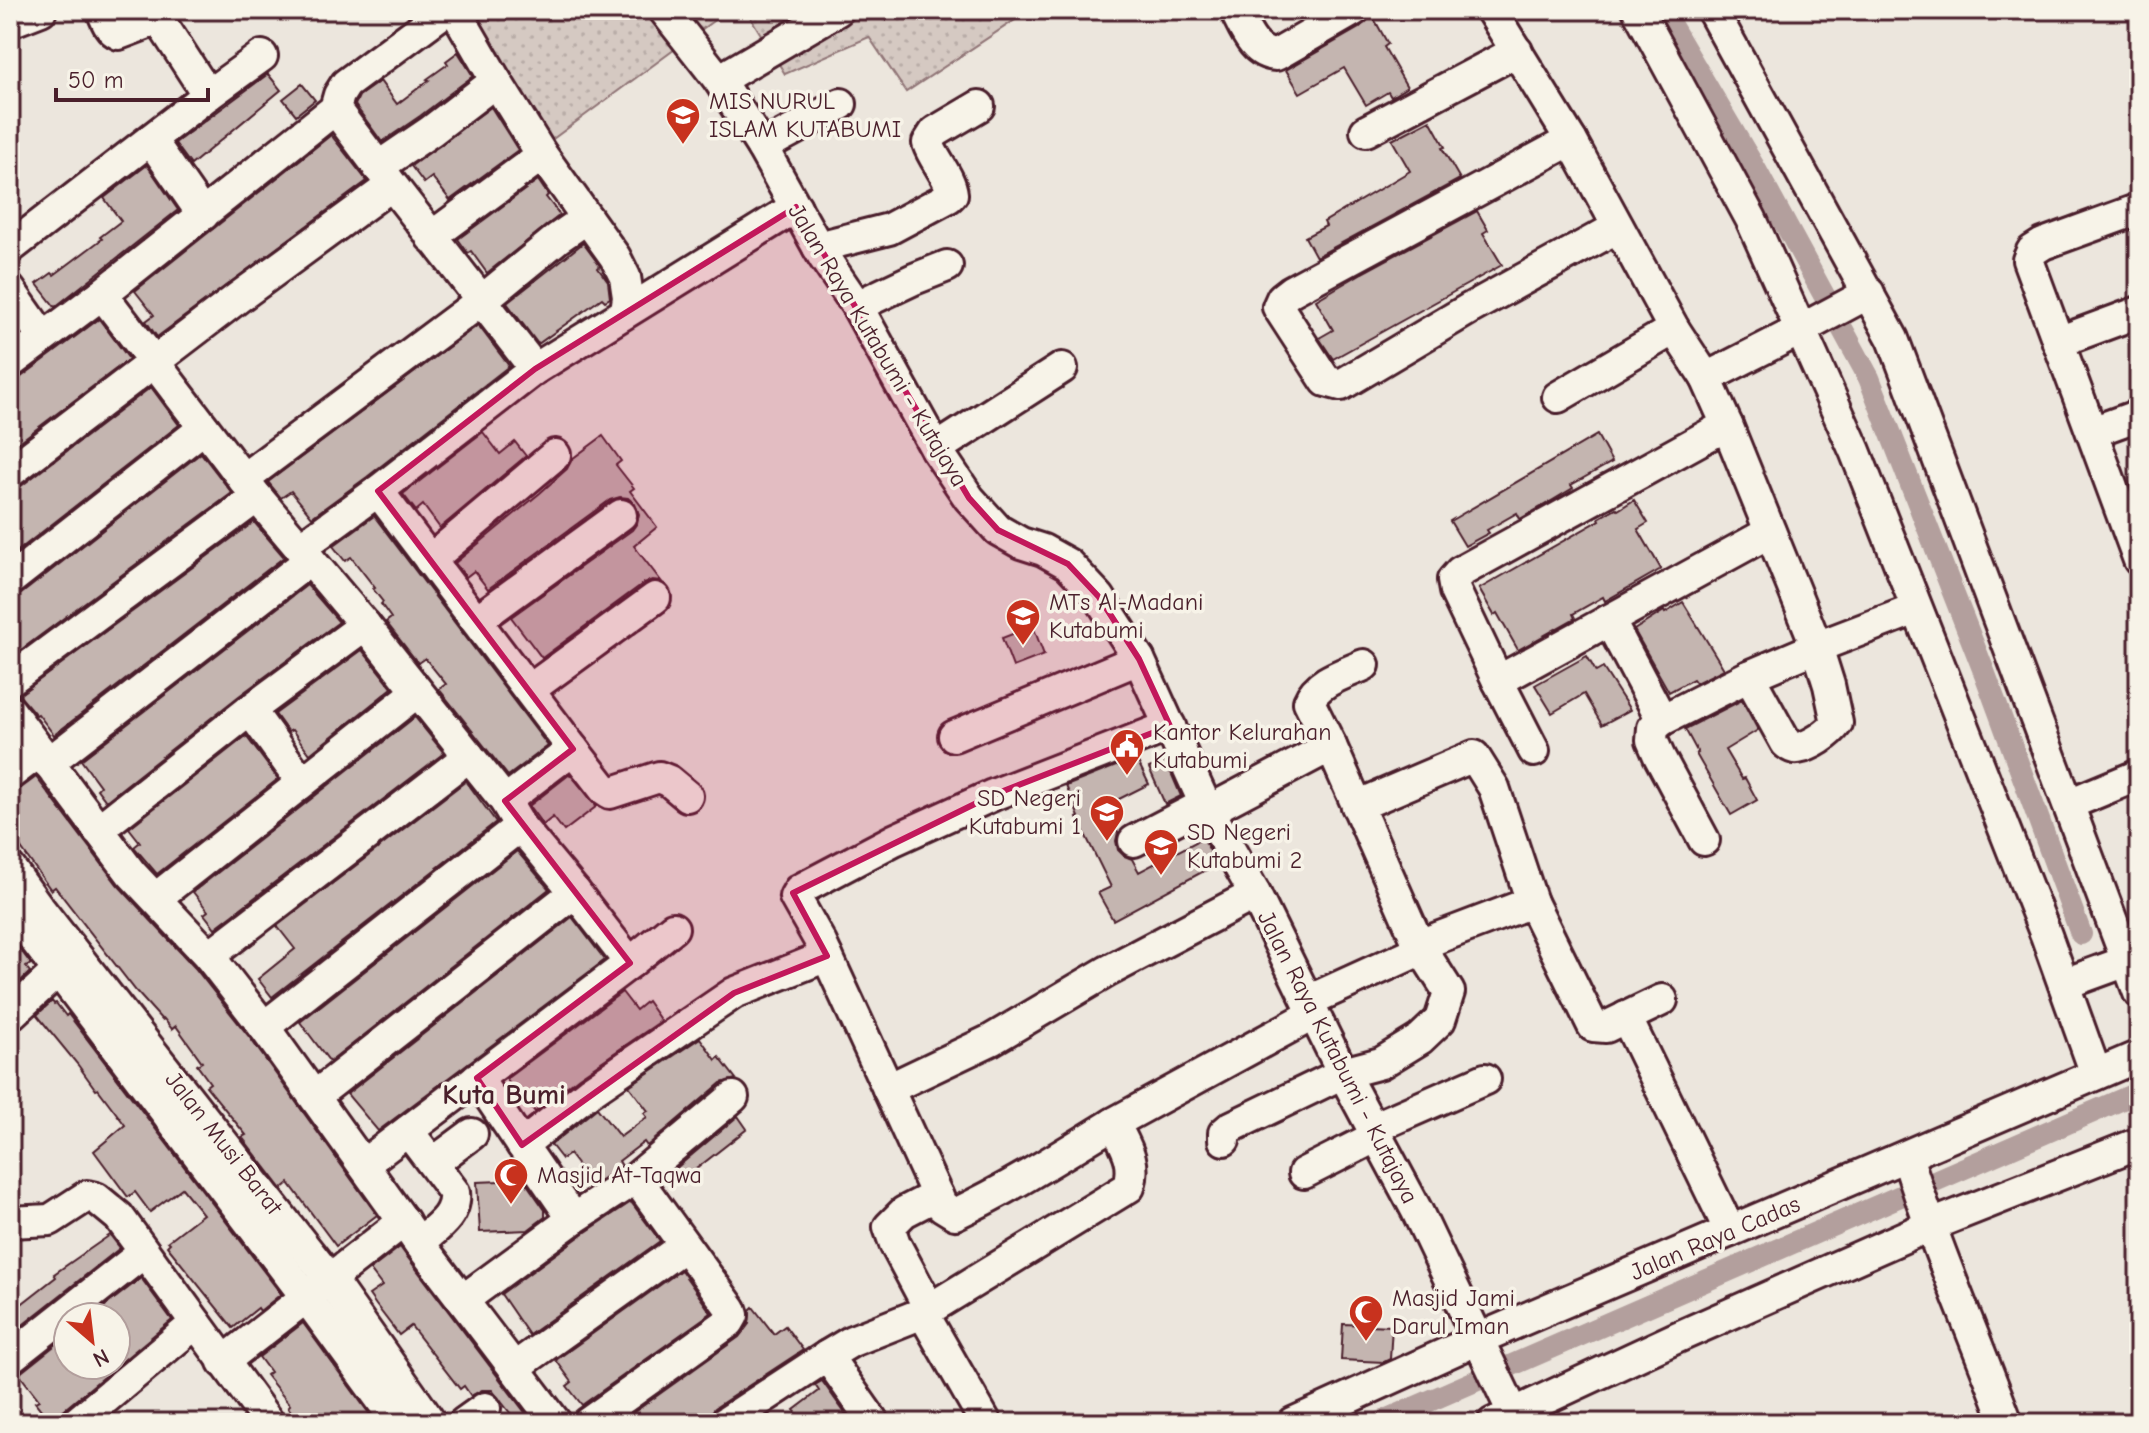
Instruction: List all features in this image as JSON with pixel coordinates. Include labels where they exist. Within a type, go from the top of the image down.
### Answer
[{"type":"street","points":[[10,22],[41,10]]},
{"type":"street","points":[[102,10],[109,27],[119,34],[160,21],[208,95]]},
{"type":"street","points":[[10,363],[335,109],[346,84],[446,10]]},
{"type":"street","points":[[455,10],[542,155],[615,257],[625,277],[628,297],[626,311]]},
{"type":"street","name":"Jalan Raya Kutabumi - Kutajaya","points":[[664,10],[719,80],[762,147],[818,247],[857,306],[936,449],[969,498],[998,530],[1068,564],[1099,597],[1139,659],[1206,807],[1255,894],[1343,1073],[1417,1211],[1482,1348],[1508,1416]]},
{"type":"street","points":[[719,80],[838,10]]},
{"type":"street","points":[[1235,10],[1258,51],[1276,55],[1354,10]]},
{"type":"street","points":[[1491,10],[1571,140],[1674,329],[1706,378],[1817,647],[1837,723],[1832,731],[1803,746],[1791,747],[1749,676]]},
{"type":"street","points":[[1638,10],[1751,219],[1855,451],[2046,935],[2096,1074]]},
{"type":"street","points":[[1712,10],[1862,296],[1893,339],[2139,993]]},
{"type":"street","points":[[1366,131],[1517,51]]},
{"type":"street","points":[[10,248],[262,56]]},
{"type":"street","points":[[10,472],[239,297],[385,176],[431,131],[496,81]]},
{"type":"street","points":[[762,147],[841,104]]},
{"type":"street","points":[[818,247],[889,229],[949,197],[952,194],[950,184],[931,154],[928,143],[935,132],[979,106]]},
{"type":"street","points":[[335,109],[535,369]]},
{"type":"street","points":[[151,140],[203,215]]},
{"type":"street","points":[[1571,140],[1291,291],[1282,298],[1278,307],[1326,381],[1341,385],[1469,309],[1618,227]]},
{"type":"street","points":[[431,237],[542,155]]},
{"type":"street","points":[[10,774],[44,757],[305,554],[378,491],[535,369],[796,207]]},
{"type":"street","points":[[2139,209],[2043,244],[2032,251],[2028,260],[2092,432],[2133,522],[2139,560]]},
{"type":"street","points":[[10,680],[558,238],[587,218]]},
{"type":"street","points":[[857,306],[947,266]]},
{"type":"street","points":[[10,290],[43,337]]},
{"type":"street","points":[[102,294],[250,488],[365,625],[630,963]]},
{"type":"street","points":[[1706,378],[1862,296]]},
{"type":"street","points":[[2058,342],[2139,312]]},
{"type":"street","points":[[1558,397],[1674,329]]},
{"type":"street","points":[[936,449],[1062,368]]},
{"type":"street","points":[[2092,432],[2139,415]]},
{"type":"street","points":[[1534,751],[1455,591],[1455,576],[1727,425]]},
{"type":"street","points":[[10,580],[204,428]]},
{"type":"street","points":[[430,560],[555,455]]},
{"type":"street","points":[[378,491],[604,789],[610,793],[659,777],[687,796]]},
{"type":"street","points":[[477,620],[621,515]]},
{"type":"street","points":[[1498,681],[1770,532]]},
{"type":"street","points":[[529,690],[655,598]]},
{"type":"street","points":[[1704,840],[1652,740],[1653,728],[1662,720],[1749,676],[1916,609]]},
{"type":"street","points":[[1609,620],[1662,720]]},
{"type":"street","points":[[98,830],[250,710],[365,625]]},
{"type":"street","points":[[954,736],[1139,659]]},
{"type":"street","points":[[1224,1140],[1224,1133],[1231,1127],[1343,1073],[1381,1063],[1420,1039],[1440,1020],[1449,992],[1419,945],[1309,702],[1313,691],[1364,665]]},
{"type":"street","points":[[156,898],[417,692]]},
{"type":"street","points":[[250,710],[302,782]]},
{"type":"street","points":[[10,711],[131,873],[209,956],[264,1027],[412,1232],[556,1423]]},
{"type":"street","points":[[1170,726],[993,795],[894,840],[799,890],[795,897],[827,956],[942,1206],[955,1214],[1033,1172],[1311,1008],[1409,955],[1419,945],[1532,902]]},
{"type":"street","points":[[1134,841],[1331,746]]},
{"type":"street","points":[[264,1027],[512,814],[573,749]]},
{"type":"street","points":[[209,956],[469,756]]},
{"type":"street","points":[[1357,806],[1474,756],[1494,788],[1532,902],[1593,1026],[1606,1027],[1662,1000]]},
{"type":"street","points":[[2069,804],[2139,775]]},
{"type":"street","name":"Jalan Musi Barat","points":[[10,868],[67,963],[318,1287],[431,1423]]},
{"type":"street","points":[[315,1096],[575,892]]},
{"type":"street","points":[[888,1089],[991,1040],[1108,971],[1255,894]]},
{"type":"street","name":"Jalan Musi Barat","points":[[10,907],[67,963]]},
{"type":"street","points":[[364,1164],[673,928]]},
{"type":"street","points":[[522,1145],[589,1092],[734,993],[827,956]]},
{"type":"street","points":[[2064,984],[2127,961]]},
{"type":"street","points":[[10,1015],[67,963]]},
{"type":"street","points":[[1626,1017],[1730,1231]]},
{"type":"street","name":"Jalan Raya Cadas","points":[[1293,1423],[1482,1348],[1730,1231],[1918,1189],[2096,1074],[2139,1056]]},
{"type":"street","points":[[477,1078],[573,1219]]},
{"type":"street","points":[[1304,1173],[1375,1132],[1485,1079]]},
{"type":"street","points":[[463,1300],[573,1219],[636,1178],[733,1097]]},
{"type":"street","points":[[725,1423],[763,1413],[827,1356],[852,1341],[926,1311],[1129,1187],[1133,1174],[1131,1157],[1114,1123]]},
{"type":"street","points":[[223,1362],[318,1287],[412,1232],[449,1216],[455,1203],[454,1192],[408,1131]]},
{"type":"street","points":[[433,1163],[472,1134]]},
{"type":"street","points":[[1508,1416],[1678,1337],[1918,1189],[2139,1143]]},
{"type":"street","points":[[588,1423],[729,1322],[733,1315],[636,1178]]},
{"type":"street","points":[[1918,1189],[2007,1423]]},
{"type":"street","points":[[937,1195],[904,1212],[889,1227],[926,1311],[986,1423]]},
{"type":"street","points":[[10,1222],[50,1220],[87,1196],[96,1198],[119,1217],[269,1423]]},
{"type":"street","points":[[514,1368],[684,1246]]},
{"type":"street","points":[[10,1358],[143,1253]]},
{"type":"street","name":"Jalan Musi Barat","points":[[318,1287],[398,1423]]},
{"type":"street","points":[[92,1418],[196,1323]]},
{"type":"street","points":[[827,1356],[874,1423]]},
{"type":"highlighted area","points":[[796,207],[969,498],[998,530],[1068,564],[1099,597],[1139,659],[1170,726],[993,795],[793,893],[827,956],[734,993],[522,1145],[477,1078],[630,963],[505,801],[573,749],[378,491],[535,369]]},
{"type":"shaded area","points":[[473,10],[728,10],[546,144],[466,16]]},
{"type":"shaded area","points":[[746,10],[1030,10],[906,92],[869,37],[785,74]]},
{"type":"building","points":[[1372,15],[1388,44],[1384,47],[1407,87],[1391,97],[1388,92],[1366,105],[1344,68],[1300,93],[1286,70],[1359,28]]},
{"type":"building","points":[[458,52],[473,76],[382,142],[355,105],[359,96],[380,81],[397,104],[448,64],[446,61]]},
{"type":"building","points":[[268,74],[281,90],[191,165],[175,143]]},
{"type":"building","points":[[302,84],[315,100],[296,115],[283,99]]},
{"type":"building","points":[[491,107],[518,150],[450,200],[432,177],[424,183],[411,166]]},
{"type":"building","points":[[1430,120],[1460,179],[1316,257],[1305,237],[1326,226],[1324,222],[1410,171],[1392,140]]},
{"type":"building","points":[[331,135],[367,181],[157,337],[146,321],[154,315],[135,291]]},
{"type":"building","points":[[147,165],[178,210],[55,307],[37,284],[102,239],[100,237],[121,221],[104,198]]},
{"type":"building","points":[[538,180],[560,215],[487,273],[458,239]]},
{"type":"building","points":[[1477,211],[1488,230],[1483,233],[1502,265],[1333,359],[1319,338],[1333,330],[1316,300]]},
{"type":"building","points":[[583,243],[608,282],[610,298],[605,301],[602,298],[538,344],[507,303]]},
{"type":"building","points":[[99,319],[129,359],[10,449],[10,381],[21,377]]},
{"type":"building","points":[[478,325],[509,366],[367,477],[312,517],[291,491],[281,498],[268,482]]},
{"type":"building","points":[[151,387],[179,425],[10,557],[10,490],[21,486]]},
{"type":"building","points":[[483,432],[500,454],[515,442],[526,456],[440,528],[423,505],[416,511],[403,494]]},
{"type":"building","points":[[1597,435],[1612,462],[1520,519],[1517,513],[1465,546],[1450,521]]},
{"type":"building","points":[[603,436],[621,461],[616,465],[634,488],[630,491],[657,527],[634,546],[661,581],[644,583],[542,658],[511,617],[632,530],[639,514],[635,504],[628,498],[610,500],[488,589],[474,571],[466,577],[455,563],[567,469],[572,459]]},
{"type":"building","points":[[201,453],[232,493],[10,658],[10,598],[21,594]]},
{"type":"building","points":[[1634,500],[1648,523],[1638,529],[1661,569],[1605,601],[1603,597],[1573,614],[1575,618],[1518,650],[1479,589]]},
{"type":"building","points":[[374,516],[548,746],[508,776],[439,689],[446,684],[425,658],[418,663],[386,622],[391,618],[375,588],[351,557],[345,561],[333,546]]},
{"type":"building","points":[[254,522],[284,557],[54,735],[19,695]]},
{"type":"building","points":[[307,585],[339,622],[106,801],[97,789],[100,786],[81,760]]},
{"type":"building","points":[[1683,602],[1724,669],[1696,683],[1693,679],[1669,692],[1634,630]]},
{"type":"building","name":"MTs Al-Madani Kutabumi","points":[[1033,626],[1044,655],[1013,667],[1002,638]]},
{"type":"building","points":[[362,650],[392,688],[310,754],[275,714]]},
{"type":"building","points":[[1587,656],[1596,672],[1603,668],[1630,710],[1602,725],[1584,694],[1552,713],[1535,685]]},
{"type":"building","points":[[1742,700],[1758,730],[1725,750],[1757,800],[1731,815],[1685,729]]},
{"type":"building","points":[[415,717],[444,753],[215,928],[204,914],[208,911],[193,892]]},
{"type":"building","points":[[246,736],[278,779],[157,874],[134,847],[140,842],[129,828]]},
{"type":"building","points":[[1136,758],[1149,784],[1105,806],[1118,832],[1118,850],[1132,859],[1139,872],[1203,838],[1217,864],[1113,920],[1098,893],[1111,887],[1077,818],[1066,786]]},
{"type":"building","points":[[1166,761],[1181,796],[1165,804],[1149,768]]},
{"type":"building","points":[[570,774],[597,806],[564,831],[553,817],[543,825],[529,806]]},
{"type":"building","points":[[36,777],[117,884],[195,968],[250,1038],[377,1215],[336,1246],[289,1183],[282,1189],[242,1137],[246,1135],[206,1086],[210,1083],[197,1065],[202,1062],[176,1026],[172,1029],[136,991],[55,887],[51,890],[10,833],[10,792]]},
{"type":"building","points":[[466,781],[496,822],[272,997],[258,979],[295,949],[277,926]]},
{"type":"building","points":[[517,851],[549,889],[330,1062],[300,1022]]},
{"type":"building","points":[[572,917],[605,960],[378,1131],[347,1094]]},
{"type":"building","points":[[10,945],[15,951],[19,948],[31,964],[26,967],[30,972],[10,991]]},
{"type":"building","points":[[622,992],[636,1010],[647,1001],[661,1021],[579,1077],[535,1112],[506,1079]]},
{"type":"building","points":[[52,1001],[66,1016],[68,1014],[281,1294],[233,1328],[167,1246],[168,1241],[203,1214],[182,1188],[150,1212],[135,1192],[128,1197],[94,1151],[125,1125],[37,1015]]},
{"type":"building","points":[[700,1038],[716,1060],[719,1057],[736,1079],[721,1083],[647,1146],[644,1142],[619,1161],[622,1166],[593,1185],[569,1154],[562,1159],[551,1145],[597,1108],[620,1137],[647,1117],[644,1113],[648,1111],[629,1086]]},
{"type":"building","points":[[738,1116],[747,1129],[682,1180],[674,1170]]},
{"type":"building","name":"Masjid At-Taqwa","points":[[524,1180],[545,1210],[545,1217],[528,1230],[480,1232],[477,1182]]},
{"type":"building","points":[[631,1202],[660,1241],[529,1335],[501,1294]]},
{"type":"building","points":[[110,1235],[120,1248],[10,1335],[10,1313],[56,1277],[54,1274]]},
{"type":"building","points":[[400,1247],[533,1423],[518,1423],[492,1390],[482,1390],[471,1396],[464,1386],[460,1389],[411,1326],[399,1335],[376,1305],[369,1295],[382,1286],[370,1270]]},
{"type":"building","points":[[681,1270],[711,1313],[582,1405],[567,1386],[572,1382],[556,1360]]},
{"type":"building","points":[[141,1278],[172,1320],[132,1353],[132,1301],[112,1301]]},
{"type":"building","points":[[753,1307],[774,1334],[785,1326],[803,1350],[715,1408],[703,1423],[619,1423],[739,1337],[749,1324]]},
{"type":"building","points":[[303,1323],[376,1423],[299,1423],[288,1407],[290,1405],[266,1375],[270,1372],[259,1357]]},
{"type":"building","name":"Masjid Jami Darul Iman","points":[[1343,1324],[1392,1326],[1390,1359],[1384,1362],[1341,1360]]},
{"type":"building","points":[[52,1348],[52,1381],[99,1381],[49,1420],[35,1402],[39,1400],[19,1374]]},
{"type":"building","points":[[822,1381],[852,1423],[804,1423],[794,1410],[819,1391],[815,1385]]},
{"type":"waterway","points":[[1662,10],[1756,170],[1869,378],[1985,674],[2081,934]]},
{"type":"waterway","points":[[1379,1423],[2139,1092]]},
{"type":"place","name":"MIS NURUL ISLAM KUTABUMI","points":[[683,146]]},
{"type":"place","name":"MTs Al-Madani Kutabumi","points":[[1023,647]]},
{"type":"place","name":"Kantor Kelurahan Kutabumi","points":[[1127,777]]},
{"type":"place","name":"SD Negeri Kutabumi 1","points":[[1107,843]]},
{"type":"place","name":"SD Negeri Kutabumi 2","points":[[1161,877]]},
{"type":"place","name":"Masjid At-Taqwa","points":[[511,1206]]},
{"type":"place","name":"Masjid Jami Darul Iman","points":[[1366,1343]]},
{"type":"district","name":"Kuta Bumi","points":[[504,1094]]}]
